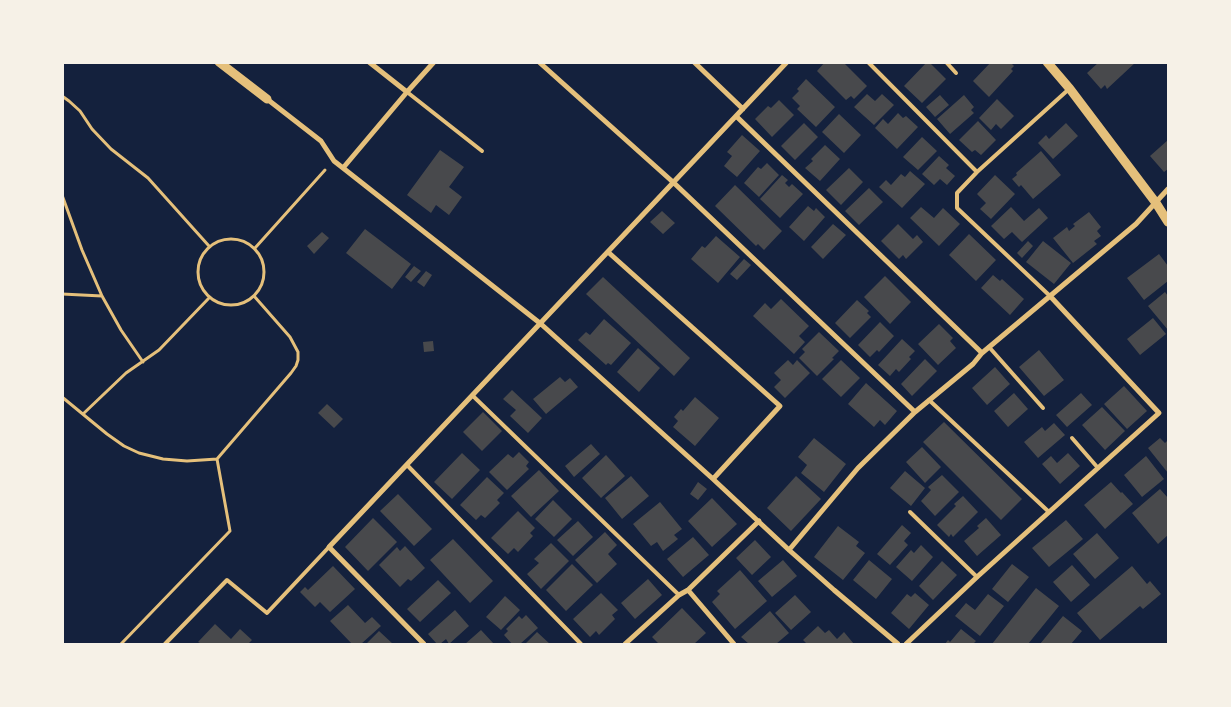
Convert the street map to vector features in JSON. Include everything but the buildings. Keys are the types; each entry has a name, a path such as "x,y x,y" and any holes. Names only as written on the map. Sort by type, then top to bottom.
{"street":[{"path":"220,62 321,141 334,161 541,324 789,550 898,644"},
{"path":"369,62 406,92"},
{"path":"343,168 406,92 434,62"},
{"path":"539,62 674,183 916,412"},
{"path":"694,62 743,109"},
{"path":"424,644 329,547 787,62"},
{"path":"1047,62 1070,89 1156,203 1168,222"},
{"path":"736,116 982,353"},
{"path":"789,550 858,468 916,412 989,347 1136,224 1168,189"},
{"path":"608,252 780,406 713,479"},
{"path":"906,644 1159,414 1050,296"},
{"path":"625,644 679,595 688,590 759,521"},
{"path":"688,590 734,644"}],"lane":[{"path":"868,62 977,172"},
{"path":"946,62 956,73"},
{"path":"1050,296 957,208 957,193 977,172 1070,89"},
{"path":"406,92 482,151"},
{"path":"989,347 1043,408"},
{"path":"473,396 679,595"},
{"path":"930,400 1049,512"},
{"path":"1072,438 1098,468"},
{"path":"407,465 582,644"},
{"path":"910,512 977,578"},
{"path":"165,644 227,580 267,614 329,547"}],"path":[{"path":"62,96 80,111 92,129 111,149 148,178 209,246"},
{"path":"255,248 334,161"},
{"path":"62,195 82,250 102,296 121,330 143,362"},
{"path":"227,238 238,238 255,248 261,256 264,277 261,287 254,296 246,302 237,305 227,305 209,298 199,283 197,276 200,259 203,252 209,246 227,238"},
{"path":"62,294 102,296"},
{"path":"62,396 107,434 124,446 139,453 163,459 187,461 217,459 291,373 298,360 298,352 290,337 254,296"},
{"path":"83,414 126,373 159,350 209,298"},
{"path":"120,644 230,531 217,459"}]}
